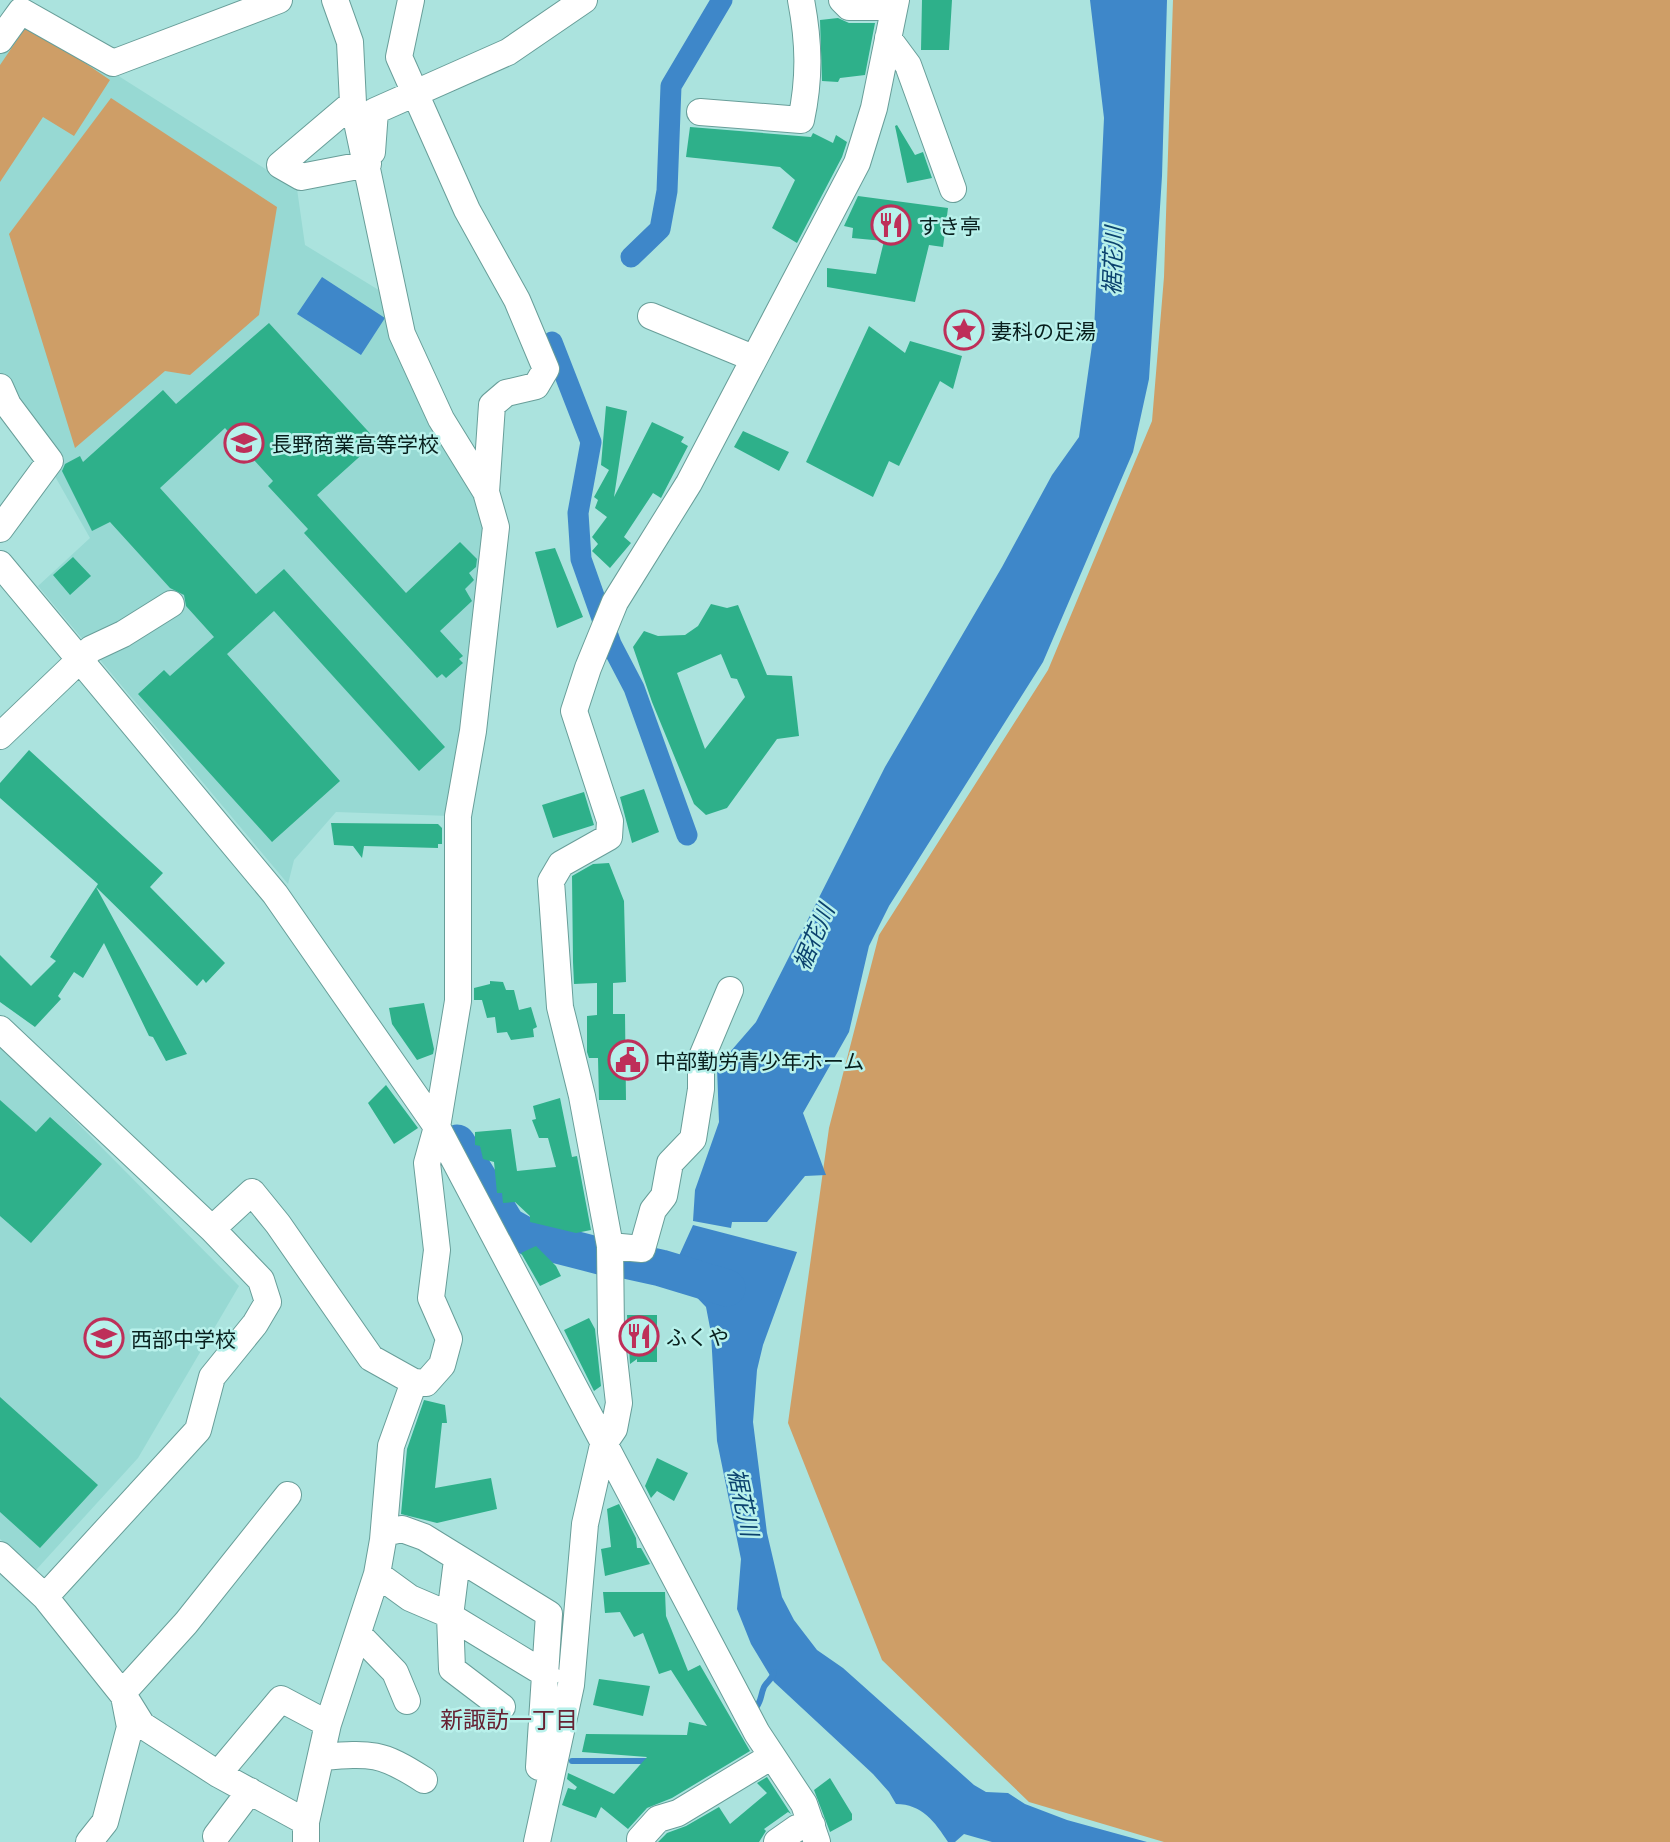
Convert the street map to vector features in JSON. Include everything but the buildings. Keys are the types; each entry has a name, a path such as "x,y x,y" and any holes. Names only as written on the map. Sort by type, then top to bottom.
{"street":[{"path":"0,40 21,11 113,63 279,0"},
{"path":"212,1229 252,1192 278,1224 371,1358 414,1382 426,1383 442,1365 449,1339 431,1298 437,1250 427,1163 437,1127 458,1002 458,816 473,731 496,527 486,492 441,419 402,334 353,103 350,42 335,0"},
{"path":"411,0 399,57 467,210 517,299 546,369 536,386 506,393 492,405 486,492"},
{"path":"701,112 802,120 807,91 809,43 801,0"},
{"path":"538,1842 571,1685 585,1524 603,1445 614,1430 619,1403 611,1332 610,1246 582,1096 559,1007 551,881 561,864 609,837 610,821 574,711 615,602 689,484 857,163 874,108 895,4 849,7 842,0"},
{"path":"368,175 375,111 508,52 573,7"},
{"path":"888,38 908,65 953,188"},
{"path":"353,103 280,165 301,177 368,175"},
{"path":"652,316 753,358"},
{"path":"0,529 50,461 3,400"},
{"path":"0,564 86,654 275,894 437,1127 757,1733 804,1804 814,1833"},
{"path":"0,736 86,654 171,604"},
{"path":"610,1246 642,1249 653,1210 664,1196 670,1163 693,1139 701,1089 701,1059 730,990"},
{"path":"0,1029 212,1229 261,1279 268,1302 255,1324 212,1377 198,1430 45,1597"},
{"path":"0,1555 45,1597 124,1696 142,1725 218,1774 250,1791 306,1832 328,1724 377,1574 384,1533 391,1446 414,1382"},
{"path":"89,1842 105,1822 130,1727 124,1696 127,1688 186,1623 288,1495"},
{"path":"384,1533 402,1529 424,1537 457,1560 549,1614 547,1675 538,1768 541,1787 548,1794"},
{"path":"457,1560 450,1616 452,1669 502,1707"},
{"path":"377,1574 410,1598 450,1616 547,1675"},
{"path":"359,1635 395,1672 407,1701"},
{"path":"218,1774 281,1699 328,1724"},
{"path":"321,1757 368,1754 391,1759 424,1780"},
{"path":"640,1839 658,1819 678,1813 772,1756"},
{"path":"216,1836 250,1791"},
{"path":"777,1842 797,1828 814,1833"}],"shaded area":[{"path":"1173,0 1670,0 1670,1842 1164,1842 1029,1802 882,1660 788,1423 829,1128 879,935 1048,670 1152,421 1164,277"},
{"name":"長野商業高等学校","path":"30,20 297,189 305,245 382,292 481,497 489,558 450,816 336,812 294,860 288,884 38,586 90,538 14,404 0,372 0,51"},
{"path":"28,24 110,80 74,136 43,117 0,182 0,65"},
{"path":"111,98 277,207 259,315 190,375 165,371 75,448 9,234"},
{"name":"西部中学校","path":"0,1045 239,1286 138,1458 35,1571 0,1539"}],"water":[{"name":"裾花川","path":"1090,0 1167,0 1162,176 1149,379 1133,452 1043,662 889,906 869,946 849,1032 803,1113 826,1175 805,1176 767,1222 732,1222 731,1228 693,1221 695,1190 719,1122 717,1067 756,1022 885,767 1002,567 1052,475 1079,437 1094,331 1104,118"},
{"path":"322,277 385,318 361,355 297,314"},
{"name":"裾花川","path":"693,1225 797,1252 763,1345 757,1370 753,1422 767,1533 782,1597 794,1620 817,1650 843,1668 974,1785 986,1792 1008,1793 1025,1804 1067,1820 1147,1842 992,1842 964,1834 955,1842 948,1842 927,1815 913,1807 896,1804 873,1774 774,1682 751,1644 737,1609 741,1559 717,1441 711,1333 706,1307 681,1281 678,1258"}],"waterway":[{"path":"631,257 660,229 667,191 671,86 722,0"},
{"path":"552,342 591,442 578,513 581,559 611,644 634,688 687,835"},
{"path":"457,1143 507,1225 530,1238 600,1256"},
{"path":"620,1259 727,1288"},
{"path":"754,1710 774,1672"},
{"path":"572,1761 651,1761"}],"place":[{"name":"すき亭","path":"891,225"},
{"name":"妻科の足湯","path":"964,330"},
{"name":"長野商業高等学校","path":"244,443"},
{"name":"中部勤労青少年ホーム","path":"628,1060"},
{"name":"ふくや","path":"639,1336"},
{"name":"西部中学校","path":"104,1338"}],"district":[{"name":"新諏訪一丁目","path":"509,1719"}]}
